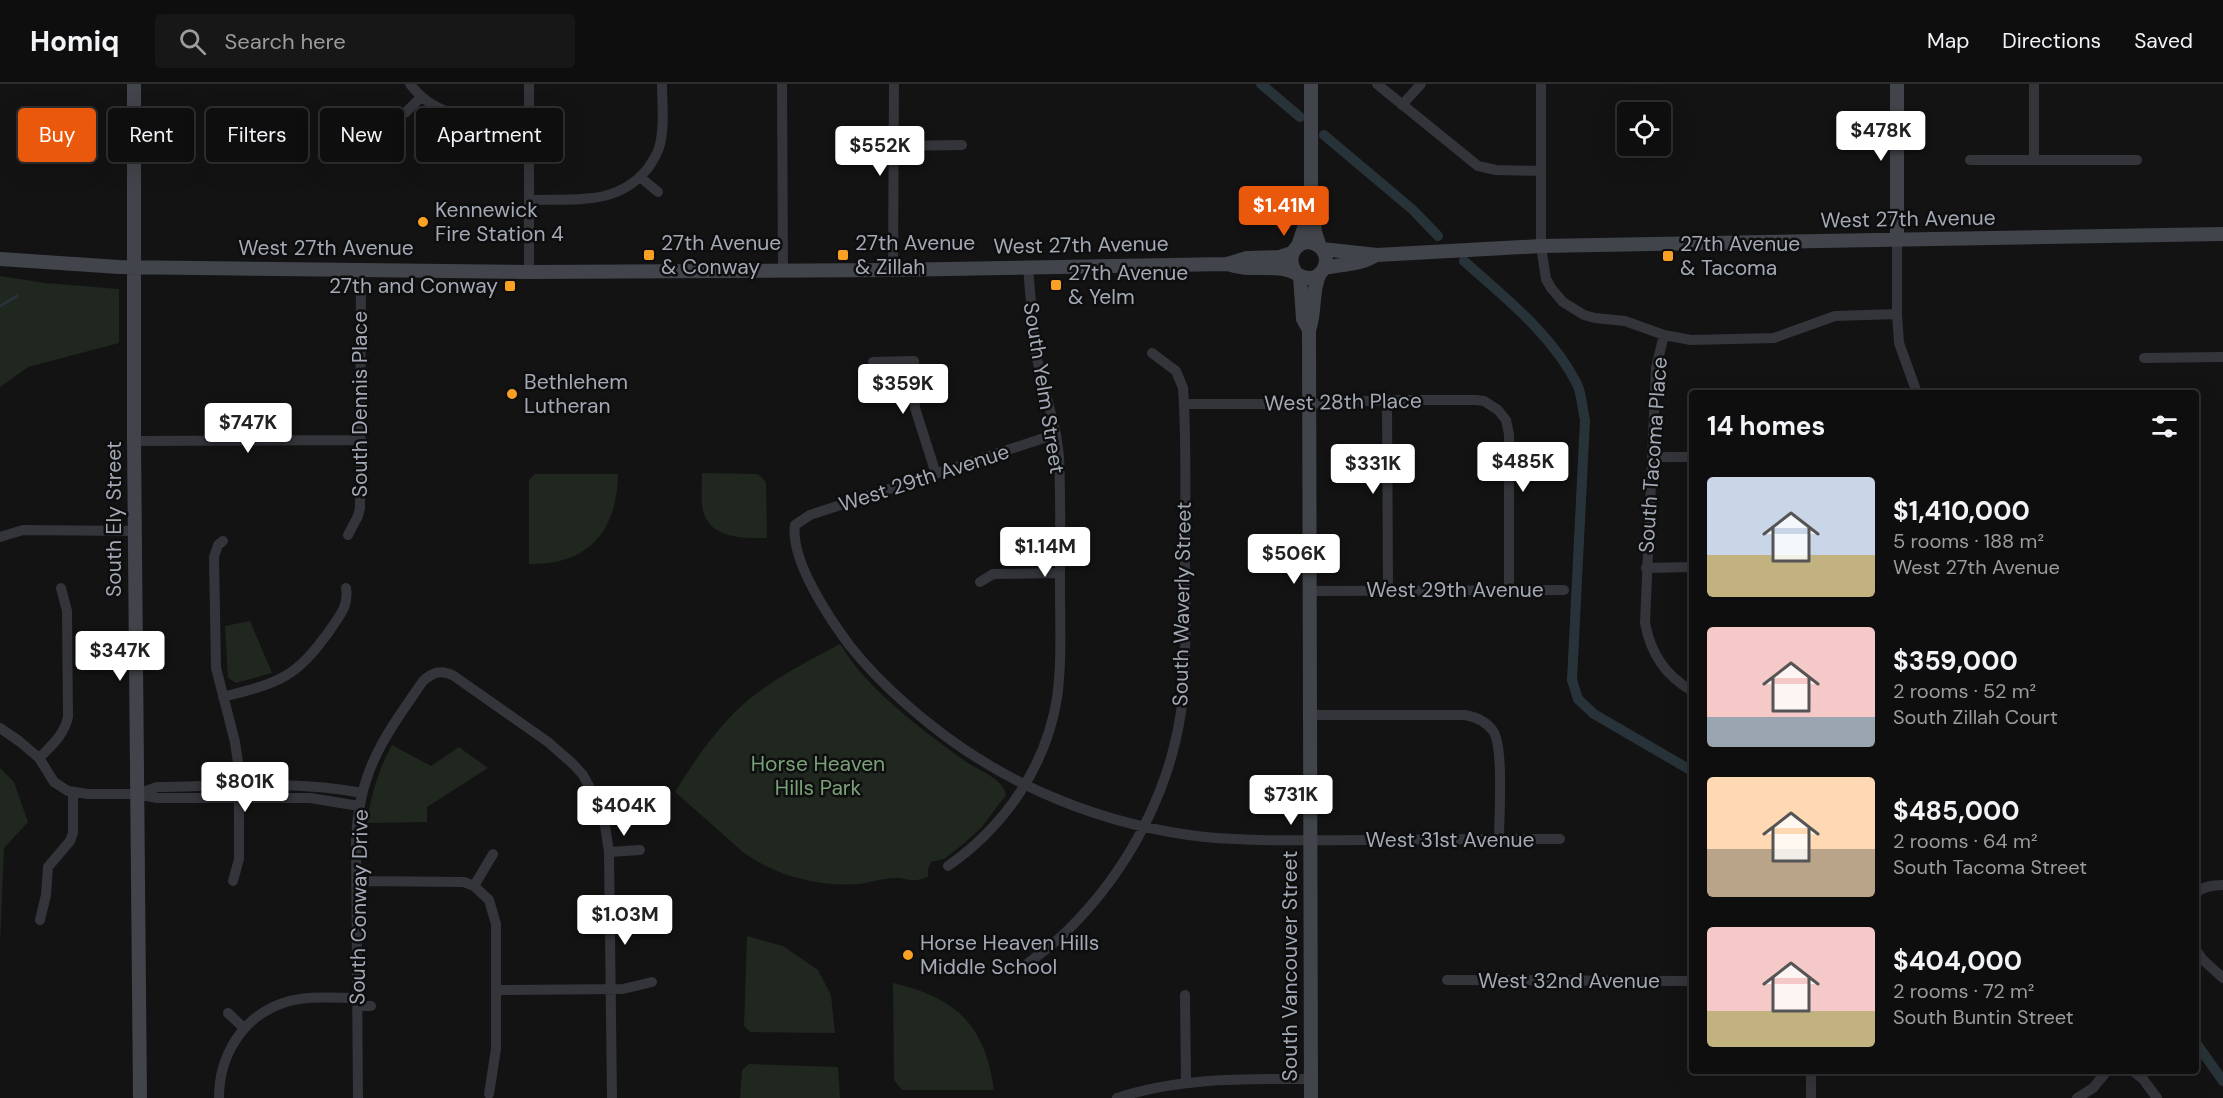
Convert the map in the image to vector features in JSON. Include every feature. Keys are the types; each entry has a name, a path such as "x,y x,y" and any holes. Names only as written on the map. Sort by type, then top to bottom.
{"main road":[{"name":"South Ely Street","path":"134,84 134,441 140,1098"},
{"path":"1311,84 1311,192 1315,232 1326,257 1322,271"},
{"path":"1897,84 1897,240"},
{"path":"1298,275 1290,263 1304,228 1304,218 1311,192"},
{"name":"West 27th Avenue","path":"0,259 134,267 361,270 529,272 893,270 1227,264 1247,258 1280,257 1310,243 1321,248 1377,255 1541,246 2223,234"},
{"name":"West 27th Avenue","path":"1227,264 1242,269 1285,269 1309,278 1340,264 1365,262 1377,255"},
{"name":"South Vancouver Street","path":"1311,1098 1309,330 1314,318 1314,286 1322,271"},
{"name":"South Vancouver Street","path":"1298,275 1303,319 1309,330"}],"street":[{"path":"410,84 421,97 439,108"},
{"path":"529,84 529,108"},
{"path":"529,200 599,197 615,194 640,177 659,151 662,136 662,84"},
{"path":"782,84 783,271"},
{"path":"893,270 894,84"},
{"path":"1377,84 1478,166 1496,170 1541,171"},
{"path":"1402,105 1420,84"},
{"name":"South Tacoma Place","path":"1542,84 1541,246 1546,279 1556,295 1572,309 1595,318 1625,321 1664,335 1657,361 1645,608 1648,637 1653,652 1668,674 1689,689"},
{"path":"2034,84 2034,160"},
{"path":"405,113 421,97"},
{"path":"894,146 962,145"},
{"path":"1970,160 2137,160"},
{"path":"529,162 529,272"},
{"path":"640,177 658,192"},
{"path":"1897,240 1899,343 1916,390"},
{"name":"South Yelm Street","path":"948,866 987,835 1024,785 1045,741 1057,698 1060,573 1059,464 1056,434 1035,351 1028,267"},
{"name":"South Dennis Place","path":"348,535 360,508 361,270"},
{"path":"1664,335 1691,340 1774,338 1835,315 1897,314"},
{"name":"South Waverly Street","path":"1028,963 1066,932 1103,891 1144,827 1168,768 1179,724 1185,655 1184,388 1176,371 1152,353"},
{"path":"2144,358 2223,357"},
{"path":"873,362 914,362 915,408 936,474"},
{"path":"1387,400 1388,590"},
{"name":"West 28th Place","path":"1184,404 1310,404 1387,400 1484,401 1498,410 1506,420 1509,434 1509,590"},
{"name":"West 29th Avenue","path":"795,525 810,515 1056,434"},
{"path":"134,441 361,440"},
{"path":"1652,457 1689,457"},
{"name":"West 31st Avenue","path":"795,525 793,534 796,546 811,584 842,635 879,679 947,738 992,768 1024,785 1081,808 1144,827 1205,837 1311,840 1560,839"},
{"path":"0,537 23,530 135,531"},
{"path":"223,541 218,545 214,557 215,653 216,668 238,756 239,859 233,881"},
{"path":"1646,568 1689,567"},
{"path":"980,582 993,573 1060,573"},
{"path":"39,758 60,738 68,717 67,611 61,588"},
{"path":"223,697 274,683 299,668 320,645 346,607 346,588"},
{"name":"West 29th Avenue","path":"1310,591 1564,590"},
{"name":"South Conway Drive","path":"358,1098 357,825 359,806 372,761 389,729 423,681 441,671 454,676 562,753 583,775 597,801 604,819 609,852"},
{"path":"1311,715 1465,715 1482,721 1494,732 1498,748 1499,839"},
{"path":"0,728 39,758 54,782 73,793 137,794 157,798 310,798 359,806"},
{"path":"137,794 157,787 313,785 362,794"},
{"path":"40,920 46,895 48,867 73,833 73,793"},
{"path":"612,1098 609,852 640,850"},
{"path":"474,886 493,855"},
{"path":"357,882 451,880 474,886 489,900 494,913 496,990 496,1049 489,1094"},
{"path":"2199,891 2210,886 2223,885"},
{"path":"2199,954 2223,978"},
{"name":"West 32nd Avenue","path":"1447,980 1689,981"},
{"path":"496,990 611,990 652,982"},
{"path":"1185,995 1186,1083"},
{"path":"219,1098 221,1074 227,1055 244,1028 264,1012 283,1003 312,999 357,1002 371,1006"},
{"path":"228,1013 244,1028"},
{"path":"1811,1074 1811,1098"},
{"path":"2077,1098 2092,1088 2104,1074"},
{"path":"2137,1074 2157,1098"},
{"path":"1117,1098 1186,1083 1241,1079 1311,1079"}],"green space":[{"path":"0,276 45,283 119,289 119,343 28,367 0,387"},
{"path":"702,473 758,474 766,482 767,538 736,537 718,531 711,525 705,517 702,506"},
{"path":"535,474 618,474 612,512 605,528 596,541 583,551 550,563 529,564 529,480"},
{"path":"250,621 272,673 236,683 228,678 225,626"},
{"name":"Horse Heaven Hills Park","path":"840,644 862,674 898,710 965,761 990,775 1004,789 1006,795 981,828 944,859 931,862 928,877 914,880 891,878 859,884 829,884 784,874 744,853 675,792 725,722 750,698 801,665"},
{"path":"392,745 431,766 459,747 488,768 427,807 427,822 367,823 376,783"},
{"path":"0,768 14,782 28,822 4,848 0,943"},
{"path":"747,936 783,946 818,970 831,995 835,1033 750,1032 744,1026"},
{"path":"893,983 935,997 951,1006 964,1018 975,1032 983,1048 990,1067 994,1090 902,1090 894,1080"},
{"path":"749,1064 838,1067 840,1098 740,1098 742,1070"}],"waterway":[{"path":"1261,84 1300,117"},
{"path":"1324,135 1413,210 1438,236"},
{"path":"1464,261 1541,333 1567,366 1580,392 1585,420 1572,680 1578,699 1594,714 1689,769"},
{"path":"0,306 17,296"},
{"path":"2199,1047 2223,1081"}],"place":[{"name":"Kennewick Fire Station 4","path":"423,222"},
{"name":"27th Avenue & Conway","path":"649,255"},
{"name":"27th Avenue & Zillah","path":"843,255"},
{"name":"27th Avenue & Tacoma","path":"1668,256"},
{"name":"27th Avenue & Yelm","path":"1056,285"},
{"name":"27th and Conway","path":"510,286"},
{"name":"Bethlehem Lutheran","path":"512,394"},
{"name":"Horse Heaven Hills Middle School","path":"908,955"}]}
